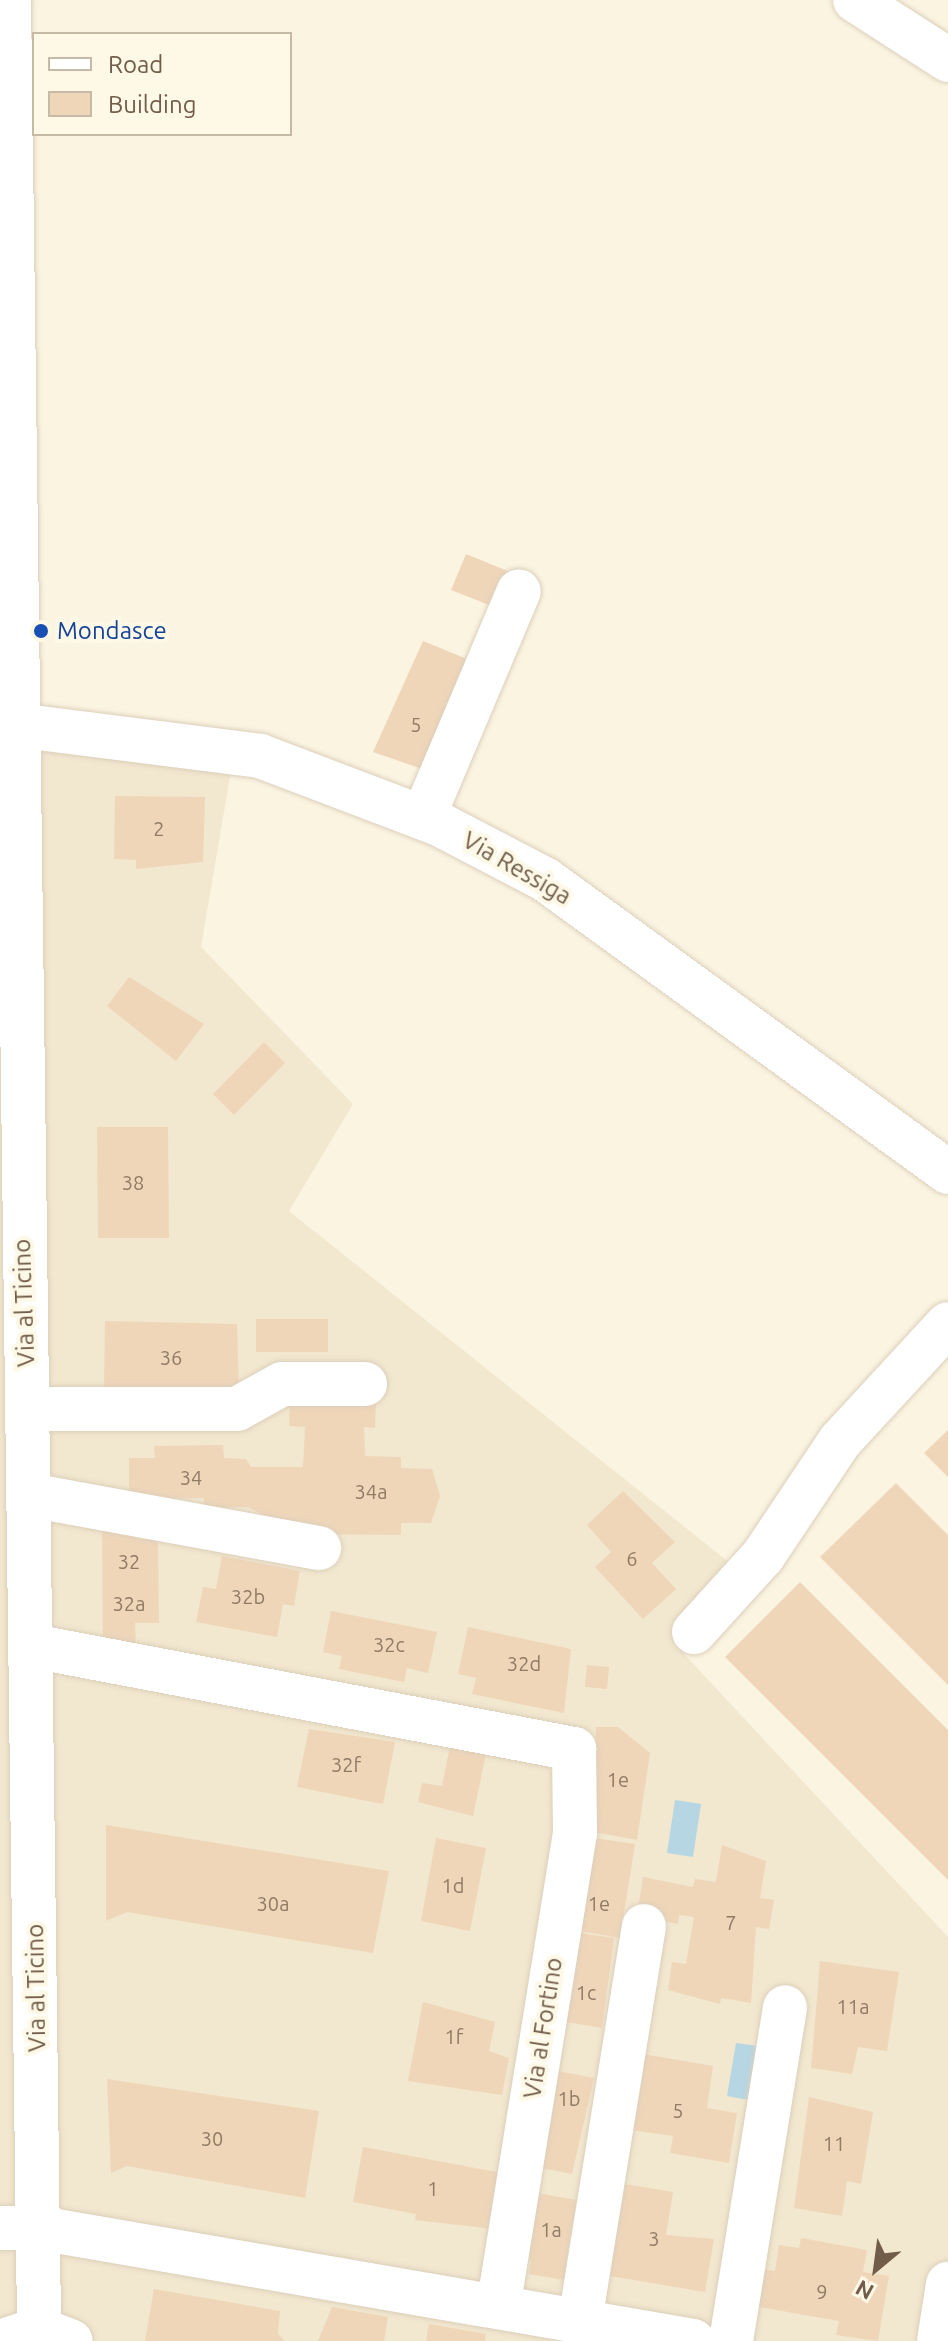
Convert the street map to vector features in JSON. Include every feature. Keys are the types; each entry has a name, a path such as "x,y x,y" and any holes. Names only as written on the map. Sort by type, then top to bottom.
{"street":[{"name":"Via al Ticino","path":"9,0 10,1189 28,1409 30,1495 15,1555 32,1646 20,2228 38,2337"},
{"path":"855,0 948,60"},
{"path":"423,818 519,591"},
{"name":"Via Ressiga","path":"8,724 260,756 423,818 546,880 948,1172"},
{"path":"694,1632 758,1563 840,1441 948,1324"},
{"path":"28,1409 237,1409 282,1384 365,1384"},
{"path":"30,1495 319,1548"},
{"name":"Via al Fortino","path":"32,1646 574,1749 575,1833 498,2307"},
{"path":"580,2321 644,1926"},
{"path":"731,2341 785,2007"},
{"path":"20,2228 693,2341"},
{"path":"939,2341 948,2284"}],"shaded area":[{"path":"0,0 12,727 235,747 201,947 353,1104 289,1211 741,1572 683,1653 948,1937 948,2341 0,2341"}],"water":[{"path":"675,1800 701,1804 693,1857 667,1853"},
{"path":"736,2043 758,2046 749,2100 727,2096"}],"building":[{"path":"466,554 517,575 502,610 451,590"},
{"path":"423,641 467,659 428,771 373,752"},
{"path":"115,796 205,797 203,862 136,869 136,860 114,859"},
{"path":"129,977 204,1024 176,1061 107,1006"},
{"path":"264,1042 285,1063 234,1115 213,1094"},
{"path":"97,1127 168,1127 169,1238 98,1238"},
{"path":"256,1319 328,1319 328,1352 256,1352"},
{"path":"105,1321 237,1324 239,1390 104,1392"},
{"path":"290,1393 376,1395 375,1428 364,1427 365,1456 401,1457 401,1468 432,1469 440,1496 431,1523 401,1523 401,1535 302,1534 248,1507 204,1508 204,1498 129,1499 129,1458 155,1458 154,1446 223,1445 224,1458 246,1459 251,1467 303,1467 305,1427 289,1426"},
{"path":"948,1430 948,1477 924,1453"},
{"path":"896,1483 948,1535 948,1685 820,1557"},
{"path":"623,1491 675,1542 652,1563 676,1589 643,1619 595,1567 611,1552 587,1525"},
{"path":"102,1518 135,1524 136,1539 158,1539 159,1623 135,1623 136,1650 103,1644"},
{"path":"222,1556 300,1571 294,1606 283,1604 277,1637 196,1622 203,1587 216,1589"},
{"path":"800,1582 948,1730 948,1880 725,1657"},
{"path":"331,1611 437,1632 428,1673 407,1668 404,1682 339,1669 342,1656 323,1652"},
{"path":"468,1627 571,1649 564,1713 472,1694 476,1678 458,1674"},
{"path":"587,1665 609,1667 607,1689 585,1687"},
{"path":"596,1727 618,1727 650,1753 637,1840 594,1832"},
{"path":"309,1729 395,1742 383,1804 297,1787"},
{"path":"451,1741 487,1749 473,1816 418,1802 422,1783 442,1786"},
{"path":"106,1825 389,1871 373,1953 127,1912 106,1921"},
{"path":"436,1838 486,1848 470,1931 421,1921"},
{"path":"594,1838 635,1844 620,1938 568,1929"},
{"path":"722,1845 766,1861 760,1898 774,1900 769,1929 756,1927 751,2003 721,1998 720,2004 668,1990 672,1962 686,1964 694,1917 679,1915 678,1924 637,1916 643,1877 693,1887 695,1879 716,1882"},
{"path":"574,1932 614,1938 602,2028 560,2021"},
{"path":"820,1961 899,1972 887,2051 858,2047 852,2074 811,2068"},
{"path":"423,2002 495,2022 489,2051 509,2058 502,2095 408,2081"},
{"path":"643,2054 713,2066 707,2108 737,2113 729,2163 670,2153 673,2136 631,2130"},
{"path":"553,2070 594,2078 572,2174 532,2166"},
{"path":"107,2079 319,2111 305,2198 127,2166 111,2173"},
{"path":"809,2097 873,2112 861,2184 847,2181 842,2216 794,2208"},
{"path":"363,2147 513,2175 502,2230 415,2220 416,2214 353,2202"},
{"path":"625,2184 673,2192 666,2235 714,2239 705,2292 598,2274 605,2230 617,2232"},
{"path":"536,2193 577,2200 566,2262 579,2264 576,2282 529,2274 531,2260 524,2258"},
{"path":"801,2238 867,2250 863,2272 889,2276 878,2341 836,2335 839,2321 754,2306 760,2269 775,2271 779,2245 799,2248"},
{"path":"154,2289 280,2311 278,2334 285,2341 145,2341"},
{"path":"332,2307 388,2317 384,2341 318,2341"},
{"path":"429,2324 486,2334 485,2341 426,2341"}],"place":[{"name":"Mondasce","path":"41,631"}]}
